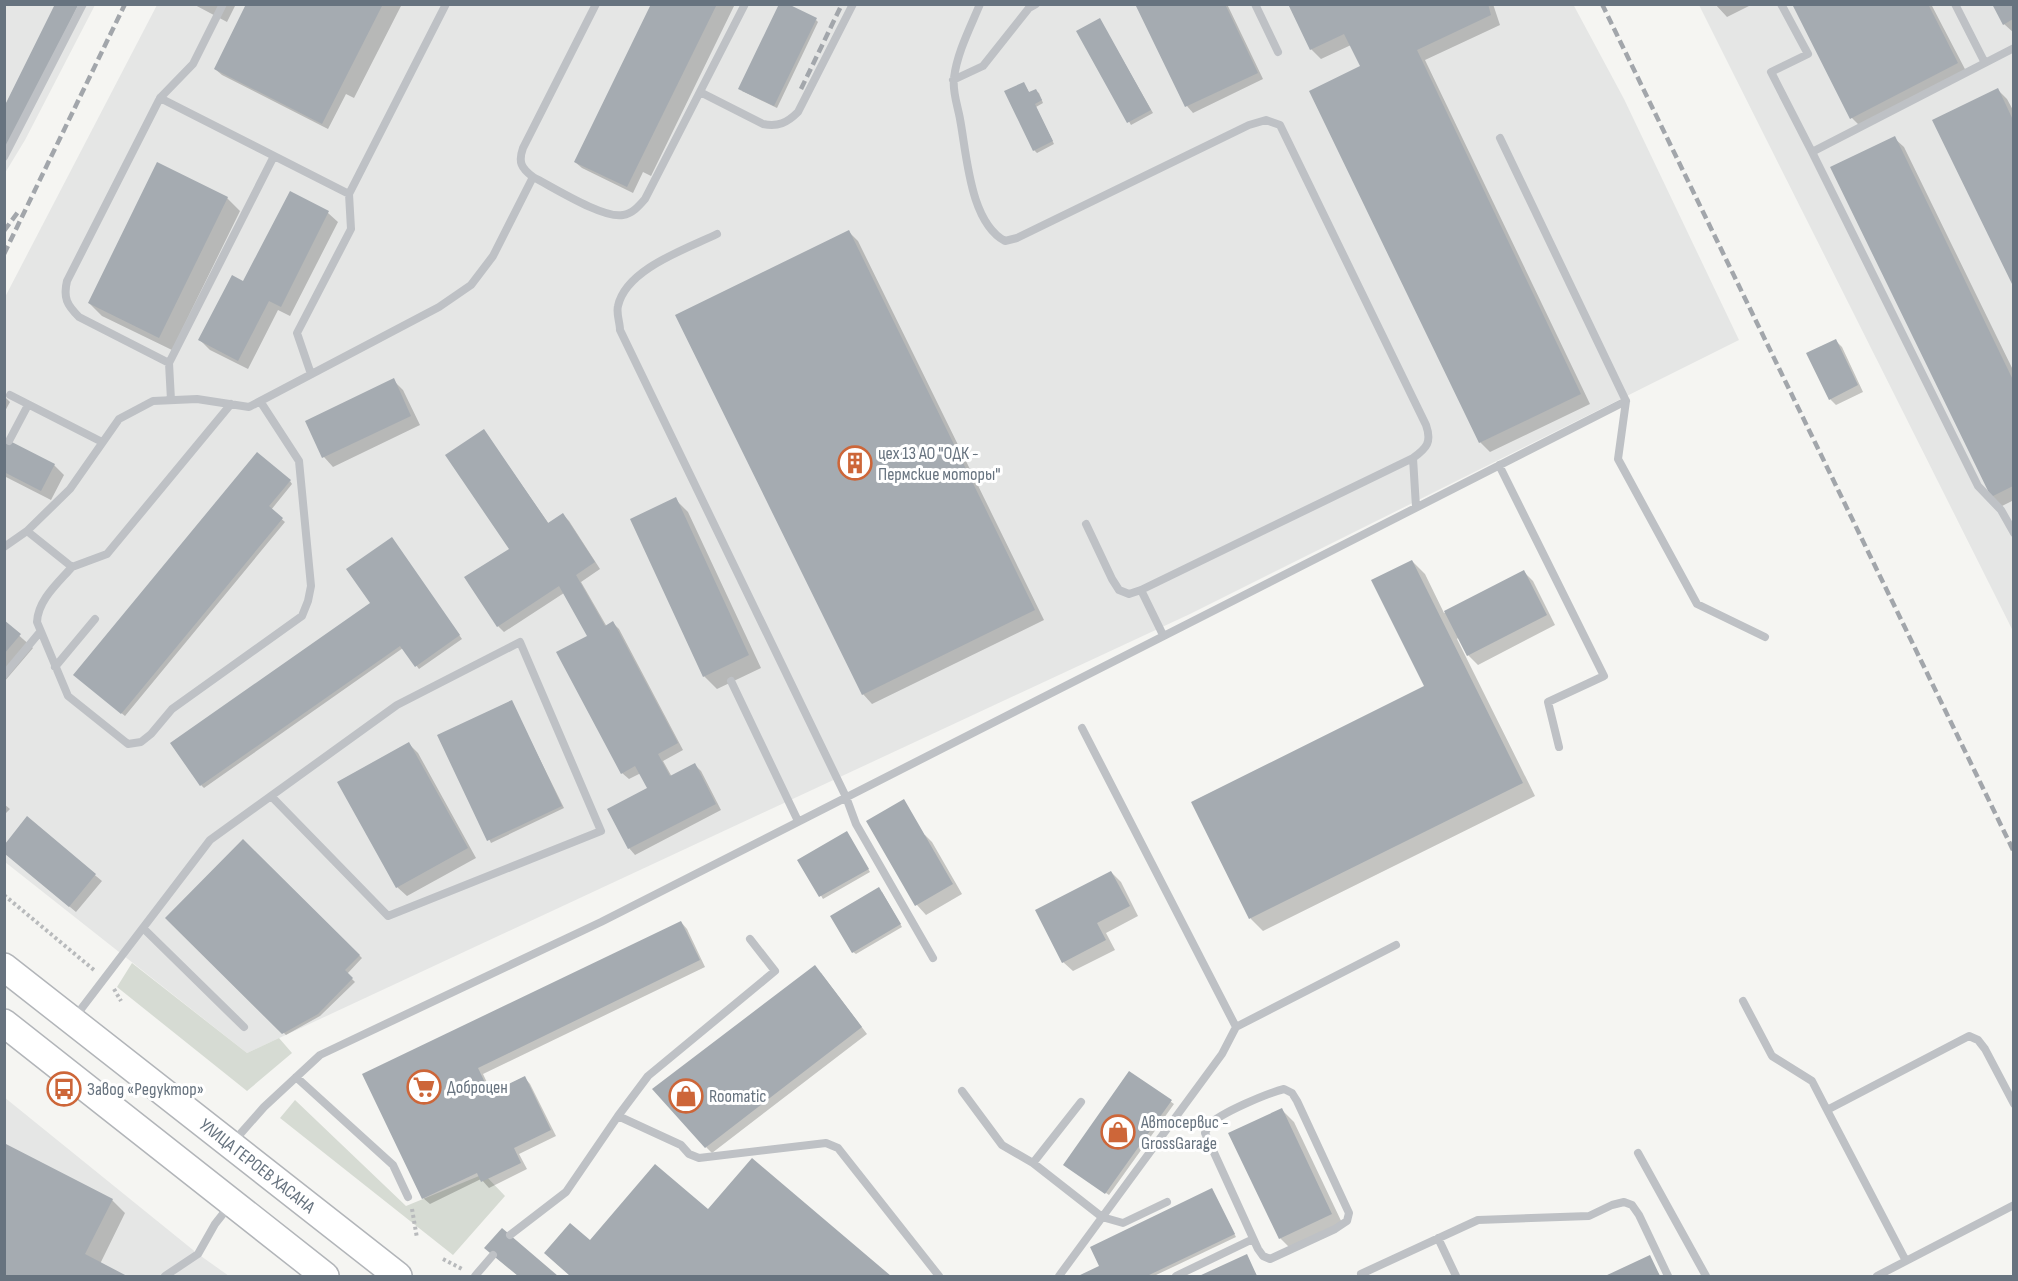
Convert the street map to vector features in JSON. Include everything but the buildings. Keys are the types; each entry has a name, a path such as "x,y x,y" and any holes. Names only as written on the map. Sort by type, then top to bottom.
{"main road":[{"name":"УЛИЦА ГЕРОЕВ ХАСАНА","path":"4,967 398,1276"},
{"path":"4,1023 325,1276"}],"lane":[{"path":"4,157 83,4"},
{"path":"169,363 79,317 69,306 64,295 67,281 160,98 193,64 223,4"},
{"path":"311,374 297,333 351,229 349,194 446,4"},
{"path":"596,4 519,159 523,170 533,177 608,215 624,215 635,209 645,199 745,4"},
{"path":"700,92 763,124 773,126 788,122 798,112 853,4"},
{"path":"980,4 965,38 953,80 974,195 988,226 996,236 1005,241 1017,238 1249,125 1266,120 1280,125 1430,437 1427,448 1413,458 1129,594 1119,590 1086,524"},
{"path":"953,80 983,66 1029,8 1036,4"},
{"path":"1255,4 1278,52"},
{"path":"1781,4 1808,54 1771,72 1978,486 2001,510 2013,533"},
{"path":"1955,4 1985,63"},
{"path":"1812,152 2013,48"},
{"path":"160,98 349,194"},
{"path":"1500,138 1626,401 1618,459 1697,603 1765,637"},
{"path":"171,400 169,363 274,156"},
{"path":"4,547 27,531 70,489 119,419 153,401 197,399 249,407 439,307 471,285 493,256 533,177"},
{"path":"717,234 648,268 627,287 617,308 620,330 846,797 856,824 933,958"},
{"path":"10,395 102,442"},
{"path":"231,404 107,554 72,567 44,601 38,612 40,632 68,696 128,744 141,742 151,734 172,709 302,616 309,601 310,586 299,461 260,401"},
{"path":"231,1144 264,1107 320,1055 601,922 1626,401"},
{"path":"9,441 28,405"},
{"path":"1413,458 1416,507"},
{"path":"1499,465 1604,676 1548,702 1559,747"},
{"path":"27,531 72,567"},
{"path":"1141,590 1163,635"},
{"path":"55,667 95,619"},
{"path":"4,675 40,632"},
{"path":"73,1020 210,840 397,705 520,642 601,831 388,916 271,796"},
{"path":"731,681 798,821"},
{"path":"1082,728 1236,1028"},
{"path":"143,928 244,1027"},
{"path":"510,1235 566,1192 648,1076 775,971 750,939"},
{"path":"1059,1276 1222,1054 1236,1028 1396,945"},
{"path":"1743,1001 1772,1056 1812,1081 1906,1261"},
{"path":"1827,1110 1969,1036 1978,1040 1985,1049 2013,1104"},
{"path":"297,1077 393,1165 408,1197"},
{"path":"1284,1089 1292,1093 1297,1101 1349,1213 1347,1221 1335,1229 1270,1259 1263,1256 1253,1239 1205,1133 1208,1125 1219,1118 1284,1089"},
{"path":"962,1091 1002,1145 1033,1163 1102,1217 1123,1222 1167,1202"},
{"path":"1033,1163 1081,1102"},
{"path":"618,1116 681,1145 689,1154 699,1158 826,1143 838,1148 939,1276"},
{"path":"1638,1153 1706,1276"},
{"path":"165,1276 198,1254 215,1224 232,1202"},
{"path":"1359,1276 1478,1220 1589,1216 1624,1202 1632,1205 1639,1215 1668,1276"},
{"path":"1877,1276 2013,1205"},
{"path":"1438,1238 1455,1276"},
{"path":"1176,1276 1253,1239"},
{"path":"475,1276 493,1255"}],"path":[{"path":"4,895 98,973"},
{"path":"408,1197 415,1220 417,1239"},
{"path":"442,1259 475,1276"}],"shaded area":[{"path":"1573,4 1624,99 1739,340 1190,614 247,1053 5,862 4,299 157,5"},
{"path":"4,5 95,5 25,140 5,173"},
{"path":"1699,5 2013,5 2013,631 1736,79"},
{"path":"132,963 247,1053 279,1038 292,1053 247,1091 117,987"},
{"path":"4,1097 198,1254 229,1276 5,1276"},
{"path":"295,1100 406,1206 484,1174 505,1196 453,1255 280,1118"}],"railway":[{"path":"4,254 125,4"},
{"path":"801,89 842,4"},
{"path":"1602,4 2014,852"},
{"path":"4,231 18,212"}],"place":[{"name":"цех 13 АО \"ОДК - Пермские моторы\"","path":"855,463"},
{"name":"Доброцен","path":"424,1087"},
{"name":"Завод «Редуктор»","path":"64,1089"},
{"name":"Roomatic","path":"686,1096"},
{"name":"Автосервис - GrossGarage","path":"1118,1132"}]}
